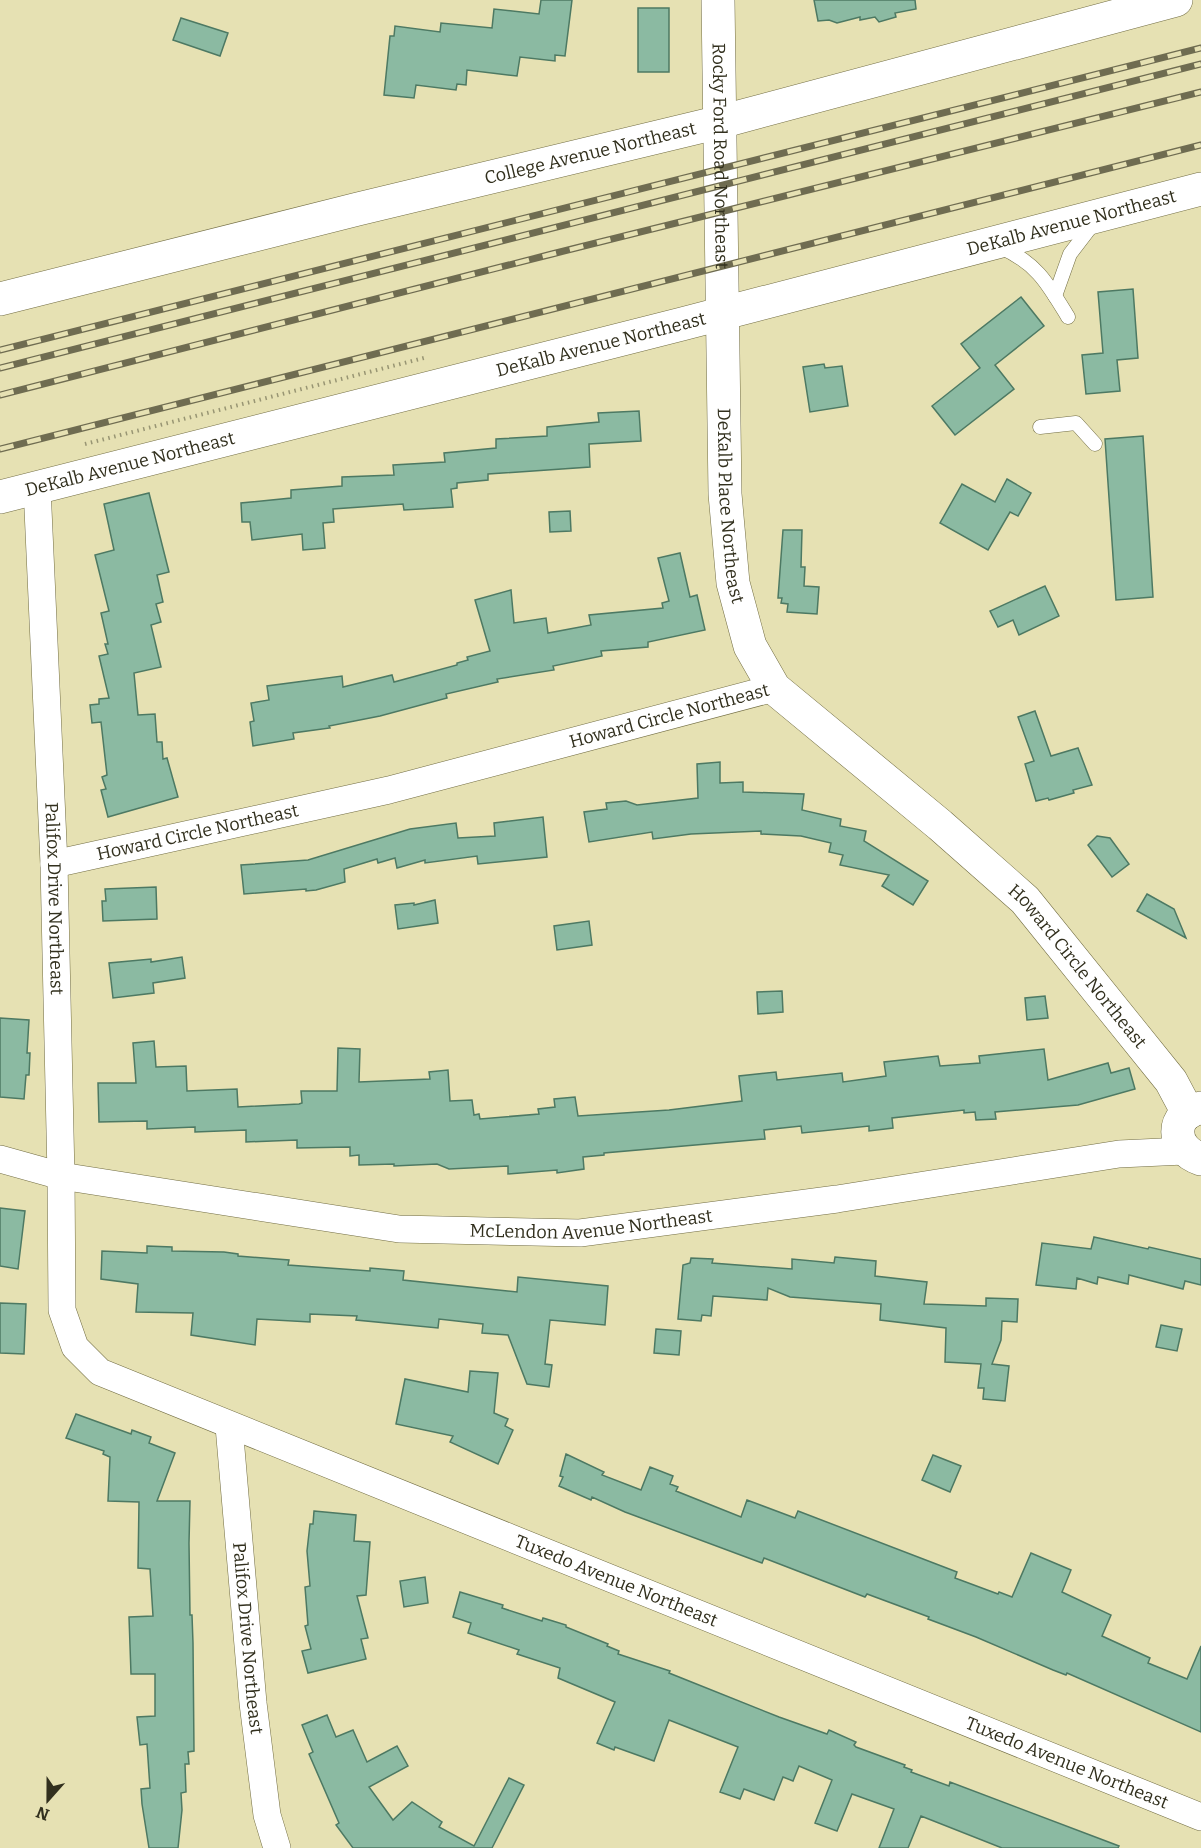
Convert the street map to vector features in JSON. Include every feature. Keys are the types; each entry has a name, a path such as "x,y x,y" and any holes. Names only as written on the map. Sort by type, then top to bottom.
{"street":[{"name":"Rocky Ford Road Northeast","path":"718,0 722,314"},
{"name":"College Avenue Northeast","path":"0,299 358,208 720,122 1174,0"},
{"name":"DeKalb Avenue Northeast","path":"0,497 722,314 1201,189"},
{"name":"DeKalb Place Northeast","path":"722,314 725,494 733,583 750,646 774,688"},
{"name":"Palifox Drive Northeast","path":"37,488 54,864 62,1176 62,1310"},
{"name":"Howard Circle Northeast","path":"54,864 389,790 774,688 940,825 1025,900 1171,1081 1197,1108"},
{"name":"McLendon Avenue Northeast","path":"1193,1155 1179,1143 1178,1134 1179,1123 1197,1108"},
{"name":"McLendon Avenue Northeast","path":"0,1159 62,1176 399,1229 580,1233 837,1199 1119,1154 1193,1155"},
{"name":"Tuxedo Avenue Northeast","path":"62,1310 75,1347 100,1372 1201,1817"},
{"name":"Palifox Drive Northeast","path":"229,1426 253,1703 267,1815 277,1848"}],"lane":[{"path":"1055,296 1070,255 1099,215"},
{"path":"993,243 1018,254 1039,273 1068,317"},
{"path":"1040,427 1076,423 1095,444"}],"building":[{"path":"541,0 572,0 565,56 555,55 555,61 520,57 517,76 467,70 466,85 457,84 456,90 416,85 414,98 384,95 390,36 394,36 395,26 440,32 441,23 492,28 494,9 539,14"},
{"path":"814,0 915,0 916,9 895,13 896,17 879,22 875,17 860,20 860,17 837,23 829,20 818,21"},
{"path":"638,8 669,8 669,72 638,72"},
{"path":"181,18 228,33 220,56 173,40"},
{"path":"1133,289 1138,358 1117,360 1120,391 1086,394 1082,355 1103,353 1098,292"},
{"path":"1021,297 1044,326 995,365 1014,389 955,435 932,406 980,368 961,344"},
{"path":"824,364 825,368 842,366 848,406 810,412 803,367"},
{"path":"639,411 641,441 589,444 590,467 488,474 488,480 457,483 457,488 451,489 453,507 404,510 403,504 333,509 334,522 323,523 325,548 303,550 302,534 252,540 250,522 242,522 241,503 291,498 291,490 342,486 342,477 394,475 393,465 445,462 444,453 496,448 496,439 547,436 547,427 599,422 598,413"},
{"path":"1143,436 1153,597 1116,600 1105,439"},
{"path":"1007,479 1031,493 1018,516 1010,512 988,550 940,523 962,484 995,502"},
{"path":"149,493 169,572 157,575 163,602 156,604 161,622 151,625 161,667 134,673 138,715 155,714 157,742 162,742 163,759 167,758 178,797 108,817 101,790 106,789 102,777 107,775 101,722 92,723 90,705 99,704 99,699 109,698 99,656 108,654 101,613 109,611 95,555 114,550 104,504"},
{"path":"570,511 571,531 550,532 549,512"},
{"path":"783,530 802,530 801,567 805,567 804,586 819,587 817,614 787,612 788,604 781,603 782,598 778,598"},
{"path":"680,553 690,597 697,595 705,630 648,642 648,647 601,651 602,656 553,666 554,670 497,679 498,682 446,694 447,698 380,716 329,726 330,728 293,733 294,739 253,746 250,722 254,721 251,703 269,700 267,686 342,676 343,687 392,675 394,682 457,665 457,663 468,660 467,657 490,651 475,600 511,590 514,623 546,618 548,633 591,625 589,615 663,608 662,603 669,601 658,558"},
{"path":"1045,586 1059,616 1019,635 1013,620 998,627 990,611"},
{"path":"1035,711 1051,756 1078,748 1092,785 1073,790 1074,793 1036,801 1025,764 1034,761 1018,717"},
{"path":"720,762 720,783 743,782 743,792 804,794 802,810 841,819 840,826 866,831 864,841 928,881 913,905 882,886 889,875 840,865 843,855 829,852 831,843 801,836 761,834 761,831 691,834 653,839 652,832 589,842 584,812 607,809 606,803 626,801 637,805 698,798 697,764"},
{"path":"543,817 547,857 478,864 477,856 425,863 425,860 397,868 395,858 378,863 377,859 344,869 345,882 316,890 244,894 241,865 308,860 410,829 456,823 458,838 495,836 494,823"},
{"path":"1097,836 1110,838 1129,864 1112,877 1088,845"},
{"path":"156,887 157,919 103,921 102,901 106,901 105,889"},
{"path":"1147,894 1174,909 1186,938 1137,911"},
{"path":"435,900 438,923 398,929 395,905 414,903 414,905"},
{"path":"589,921 592,945 557,950 554,926"},
{"path":"182,957 185,978 153,983 154,993 113,998 109,963 151,959 151,962"},
{"path":"782,991 783,1012 758,1014 757,992"},
{"path":"1045,996 1048,1018 1027,1020 1025,998"},
{"path":"0,1018 29,1020 27,1053 30,1053 29,1075 26,1075 24,1099 0,1097"},
{"path":"154,1041 156,1067 186,1066 187,1091 237,1089 238,1107 299,1104 302,1103 301,1091 337,1091 338,1048 360,1049 359,1082 430,1079 429,1072 448,1070 450,1101 472,1100 474,1115 479,1114 480,1119 539,1114 538,1109 555,1107 554,1099 575,1097 578,1116 669,1110 742,1101 739,1076 776,1072 777,1080 842,1073 843,1082 886,1076 884,1062 938,1056 940,1066 980,1063 979,1056 1044,1049 1048,1080 1108,1063 1111,1073 1129,1068 1135,1089 1078,1105 995,1112 996,1119 976,1120 975,1112 964,1113 964,1110 892,1118 893,1128 869,1131 869,1126 802,1133 801,1126 764,1130 765,1139 604,1153 604,1155 583,1157 584,1169 557,1173 557,1170 508,1174 508,1166 449,1169 437,1164 359,1165 359,1155 350,1156 350,1147 297,1148 297,1140 246,1142 246,1130 195,1132 195,1127 147,1129 147,1121 99,1122 98,1083 136,1083 133,1043"},
{"path":"0,1208 25,1211 18,1269 0,1266"},
{"path":"1094,1237 1201,1259 1201,1285 1185,1281 1183,1289 1129,1275 1128,1284 1098,1277 1097,1284 1077,1278 1076,1289 1036,1285 1042,1243 1091,1249"},
{"path":"147,1246 172,1247 172,1251 224,1252 238,1254 238,1256 289,1260 288,1265 404,1271 403,1280 517,1292 518,1277 608,1286 605,1325 550,1320 545,1364 552,1365 549,1387 527,1384 508,1335 482,1333 483,1324 439,1319 438,1328 356,1320 357,1316 310,1314 310,1322 257,1319 255,1345 191,1335 193,1313 136,1312 138,1284 101,1279 102,1251 147,1253"},
{"path":"835,1257 876,1261 875,1276 927,1282 924,1304 986,1306 986,1298 1018,1299 1017,1322 1002,1321 1001,1340 992,1364 1009,1366 1005,1401 983,1399 984,1388 978,1388 981,1364 945,1362 946,1328 880,1320 881,1304 790,1297 768,1288 767,1300 713,1296 711,1316 702,1315 701,1321 678,1319 683,1265 690,1263 691,1258 713,1259 712,1263 792,1269 792,1259 834,1263"},
{"path":"0,1303 26,1304 24,1354 0,1353"},
{"path":"1161,1325 1182,1329 1177,1351 1156,1347"},
{"path":"656,1329 681,1331 679,1355 654,1353"},
{"path":"470,1371 498,1373 494,1413 508,1419 505,1426 513,1430 498,1464 450,1442 453,1436 396,1424 405,1379 468,1392"},
{"path":"76,1414 131,1434 132,1430 151,1437 149,1443 175,1453 157,1501 190,1501 190,1615 192,1615 193,1643 194,1751 188,1752 189,1764 185,1764 186,1792 181,1793 182,1810 178,1848 149,1848 142,1804 141,1789 150,1788 147,1744 140,1745 137,1717 155,1716 155,1674 131,1674 129,1617 153,1616 150,1569 138,1568 139,1502 108,1501 110,1457 103,1454 104,1451 66,1438"},
{"path":"566,1454 604,1472 602,1475 641,1490 650,1467 673,1476 670,1484 678,1487 676,1491 741,1517 747,1500 795,1518 798,1511 957,1572 955,1578 998,1594 999,1592 1012,1597 1031,1553 1071,1570 1062,1592 1111,1615 1102,1636 1150,1658 1148,1663 1187,1679 1201,1646 1201,1732 1067,1673 1066,1675 1053,1670 928,1619 929,1617 867,1594 865,1597 764,1558 762,1563 559,1486 563,1477 560,1476"},
{"path":"933,1455 961,1466 950,1492 922,1480"},
{"path":"314,1511 356,1515 354,1541 370,1542 366,1595 357,1596 368,1638 361,1639 366,1659 308,1673 302,1651 311,1649 305,1626 308,1625 305,1587 310,1586 307,1551"},
{"path":"425,1577 428,1603 404,1607 400,1581"},
{"path":"460,1592 503,1605 502,1608 542,1621 543,1618 566,1625 566,1627 608,1644 607,1646 619,1651 618,1654 670,1671 669,1673 779,1717 827,1734 829,1730 856,1742 854,1745 856,1747 905,1765 904,1767 912,1770 911,1772 949,1786 950,1782 1119,1846 1118,1848 1002,1848 921,1816 908,1848 879,1848 894,1809 852,1794 837,1831 815,1823 832,1780 799,1766 793,1781 783,1777 774,1800 744,1789 740,1799 720,1792 738,1747 669,1720 654,1761 597,1743 615,1702 558,1678 560,1668 517,1654 519,1650 468,1633 471,1623 453,1617"},
{"path":"327,1715 336,1737 353,1730 367,1762 397,1746 408,1766 369,1787 393,1820 412,1802 442,1822 439,1827 474,1846 509,1778 524,1785 492,1848 353,1848 336,1825 339,1823 309,1754 313,1752 302,1725"}],"railway":[{"path":"0,350 1201,48"},
{"path":"0,368 1201,64"},
{"path":"0,395 1201,92"},
{"path":"0,449 1201,145"}]}
